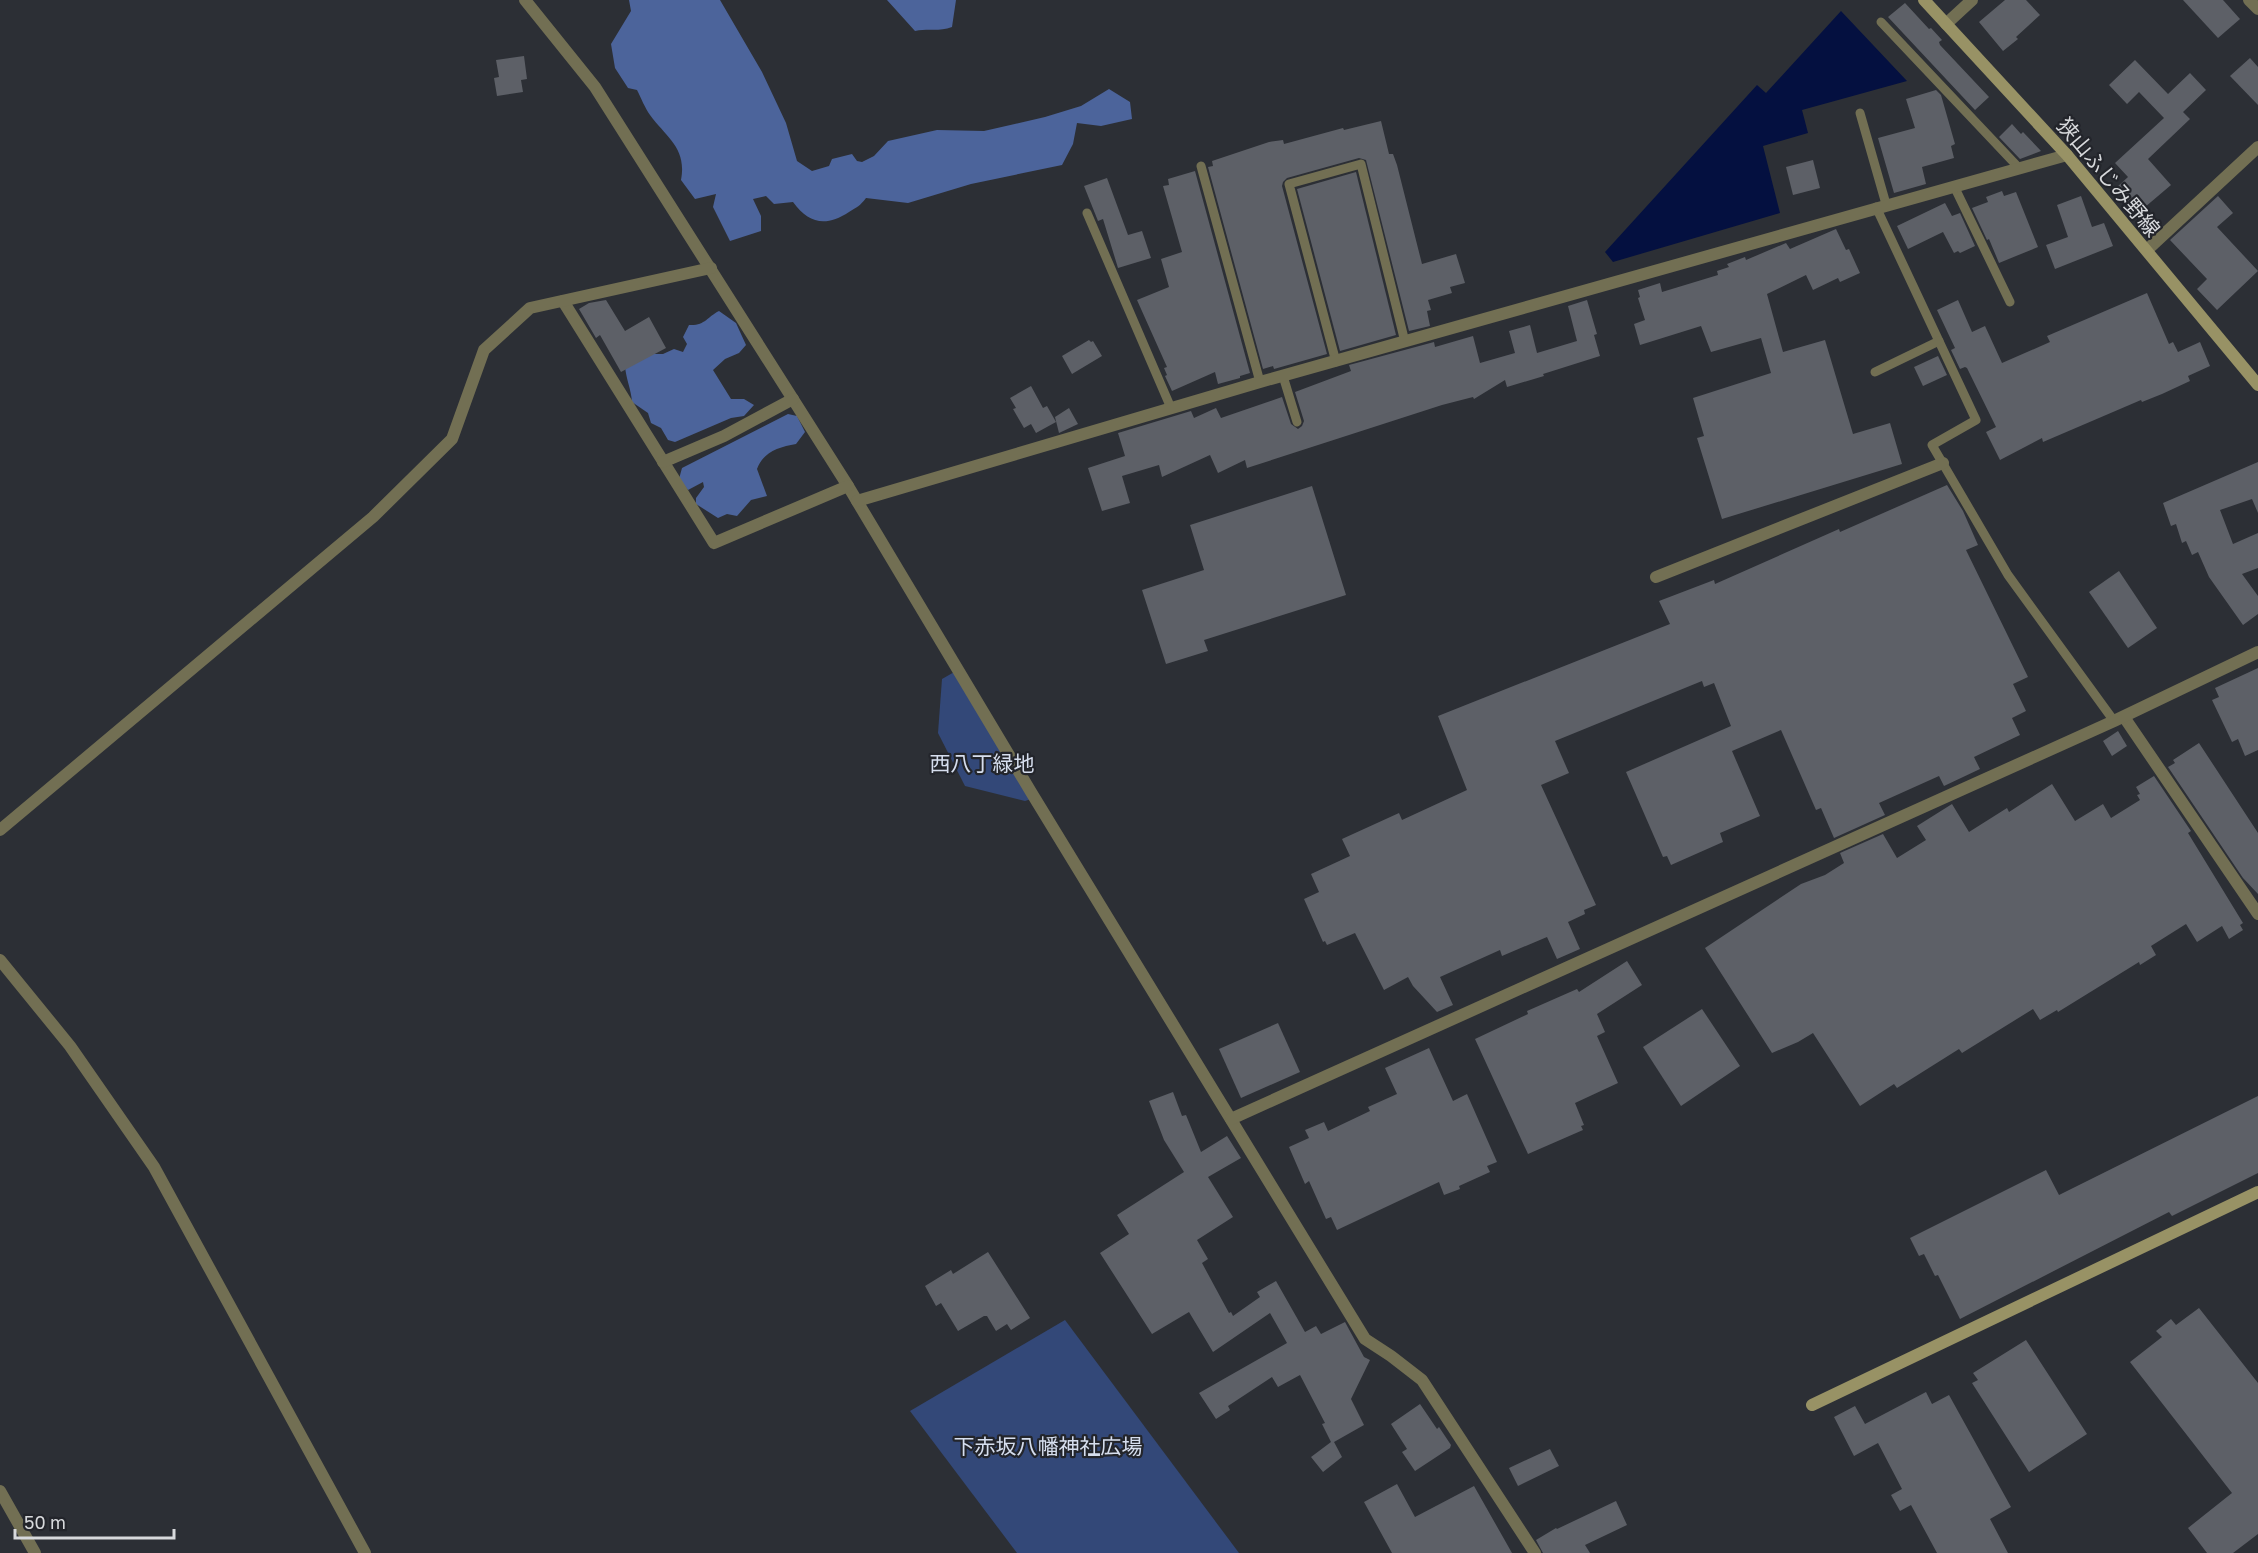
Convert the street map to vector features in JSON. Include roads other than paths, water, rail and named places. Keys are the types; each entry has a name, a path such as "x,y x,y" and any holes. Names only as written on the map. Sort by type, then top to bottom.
{"main road":[{"name":"狭山ふじみ野線","path":"1924,0 2067,155 2258,385"},
{"path":"1812,1405 2258,1192"}],"street":[{"path":"525,0 595,87 848,486 1037,802 1365,1339 1422,1380 1535,1553"},
{"path":"1946,24 1972,0"},
{"path":"2249,0 2258,9"},
{"path":"2146,250 2258,147"},
{"path":"857,501 1260,382 2067,155"},
{"path":"0,830 373,517 452,439 484,350 530,308 711,268"},
{"path":"563,301 714,543 848,486"},
{"path":"663,462 724,436 793,399"},
{"path":"1656,577 1943,463"},
{"path":"1231,1119 2119,719 2258,652"},
{"path":"2119,719 2258,915"},
{"path":"0,960 70,1046 154,1167 365,1553"},
{"path":"0,1491 34,1553"}],"lane":[{"path":"1881,22 2019,168"},
{"path":"1860,112 1881,206 1976,420 1932,445 2008,575 2119,719"},
{"path":"1336,362 1289,184 1299,181 1361,164 1405,342"},
{"path":"1201,166 1260,382"},
{"path":"1954,186 2010,303"},
{"path":"1087,213 1172,408"},
{"path":"1875,372 1939,341"},
{"path":"1283,376 1297,422"}],"park label":[{"name":"西八丁緑地","path":"982,763"},
{"name":"下赤坂八幡神社広場","path":"1048,1446"}]}
